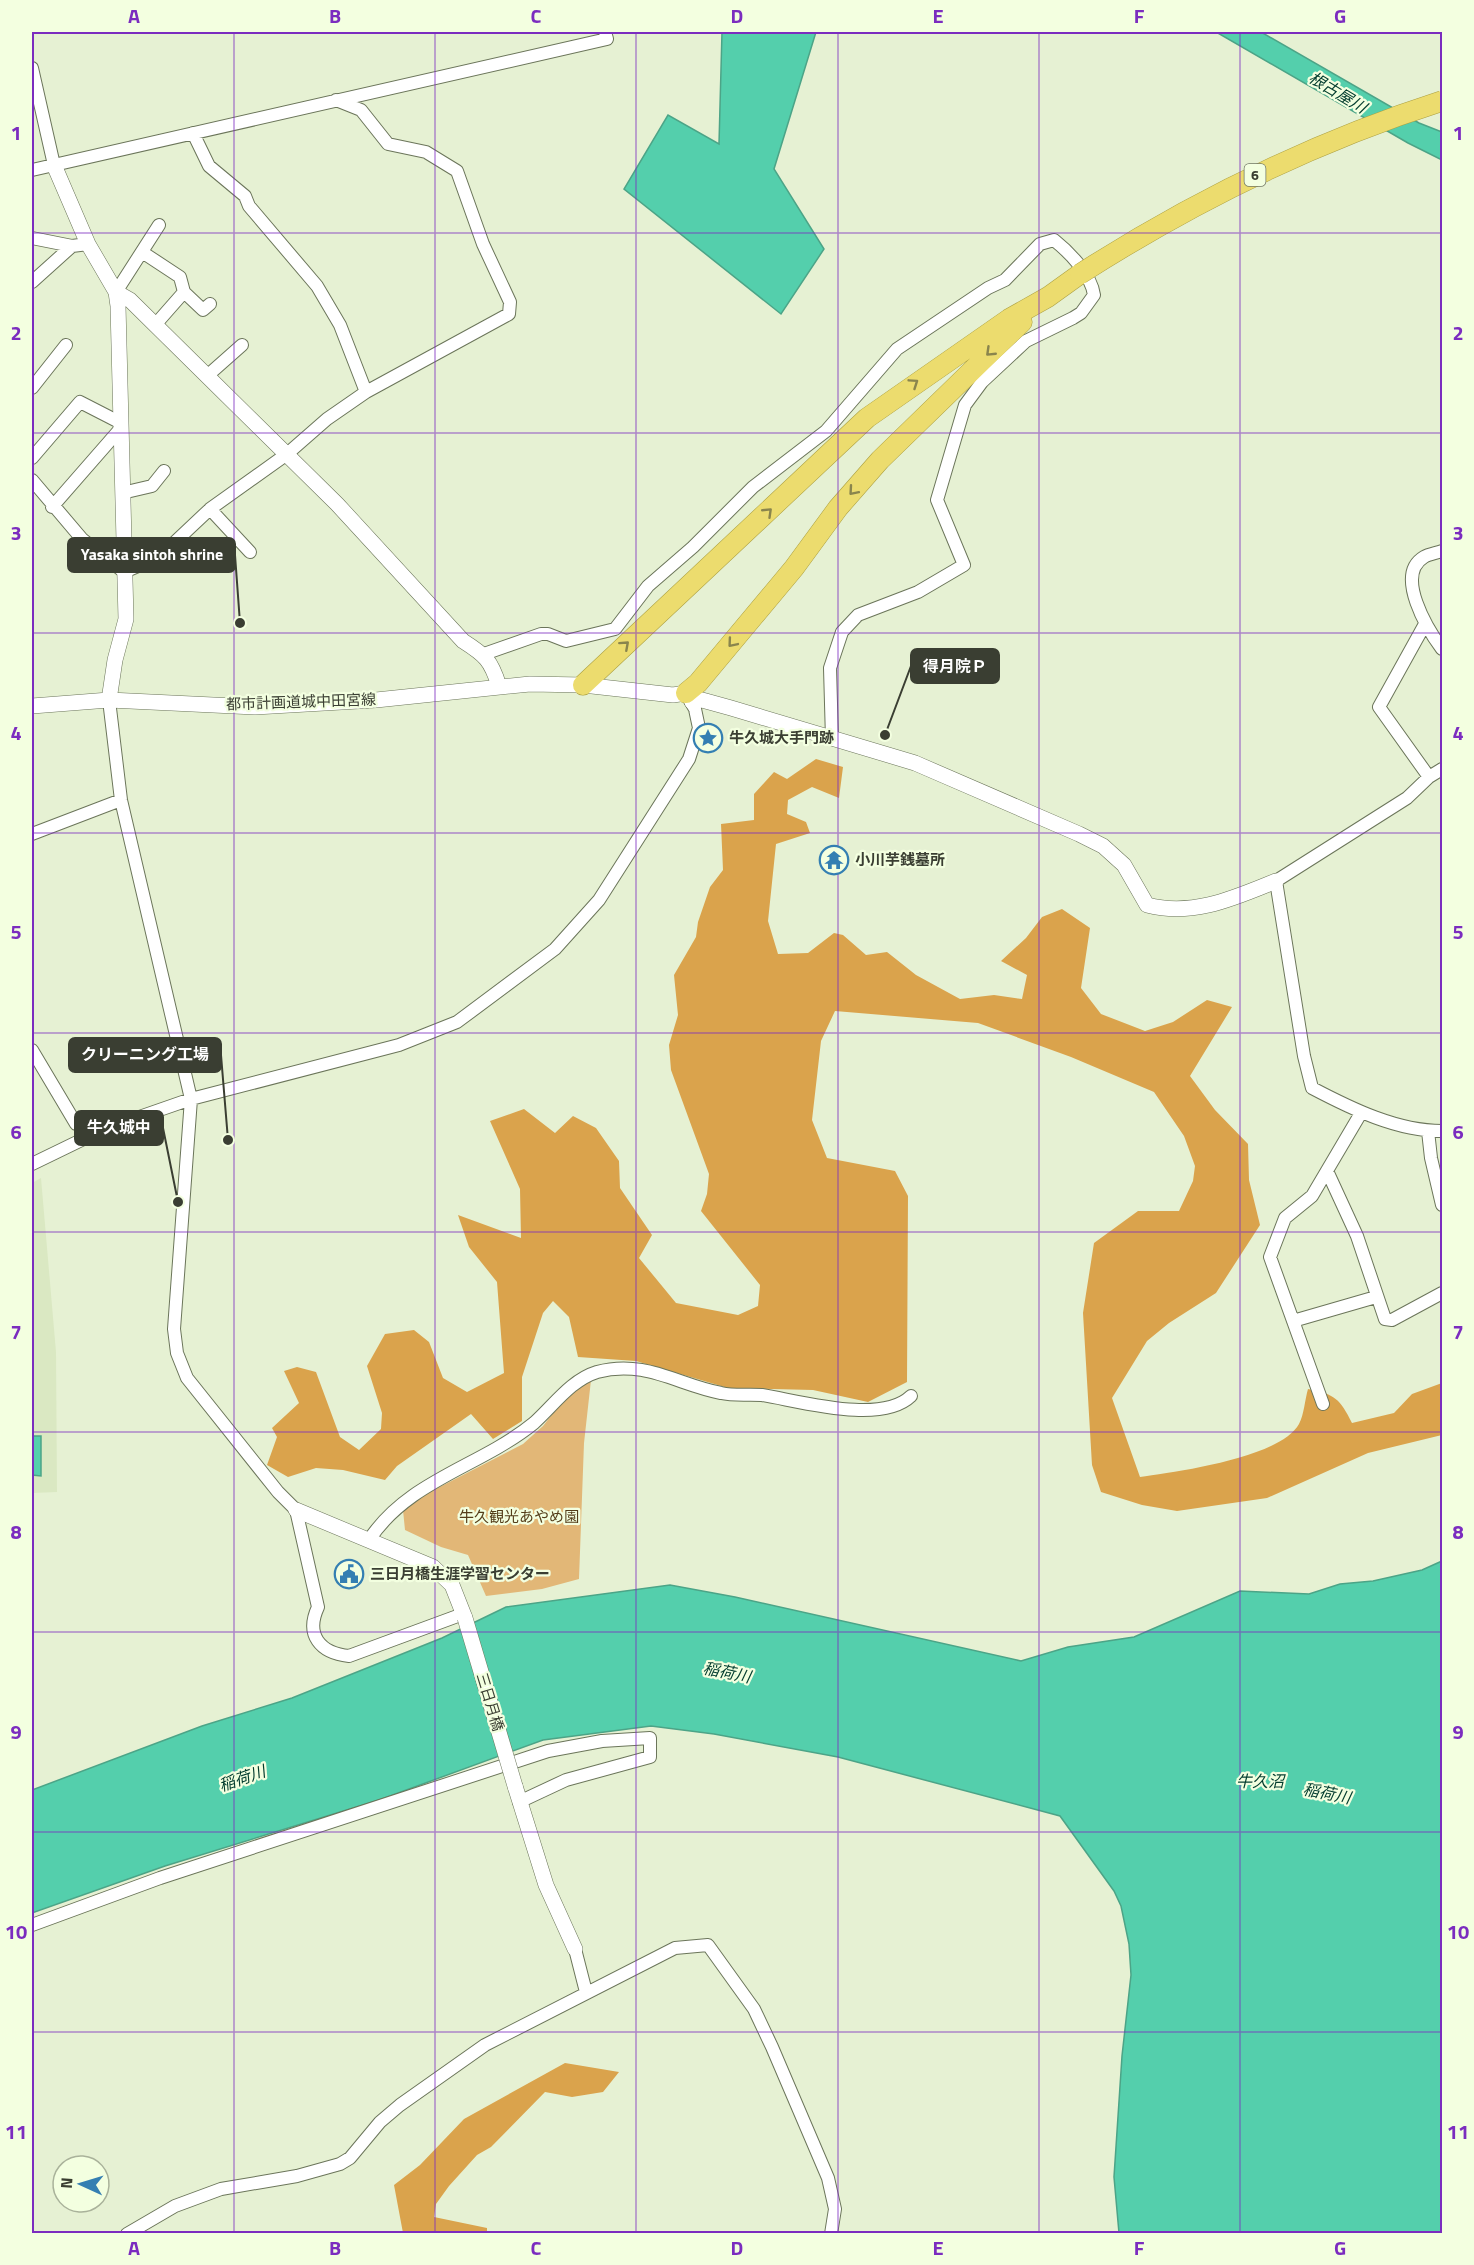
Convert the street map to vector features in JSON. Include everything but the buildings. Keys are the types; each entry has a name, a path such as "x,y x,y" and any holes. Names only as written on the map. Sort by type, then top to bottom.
{"highway":[{"name":"6","path":"1048,297 1080,274 1186,210 1248,178 1343,136 1443,101"},
{"path":"583,685 867,418 1009,319 1048,297"},
{"path":"689,698 698,683 761,610 838,508 880,460 1048,297"}],"street":[{"path":"32,170 607,39 605,32"},
{"path":"32,68 54,165 88,244 116,292 122,425 123,572 126,619 115,660 109,700 122,800 191,1099 174,1329 177,1353 194,1388 278,1492 296,1510 298,1528 318,1606 312,1620 315,1636 322,1646 333,1654 349,1656 464,1616"},
{"path":"123,572 159,557 210,509 287,454 327,419 366,392 509,314 510,302 483,244 458,171 426,152 388,144 361,110 336,100"},
{"path":"193,133 209,166 244,196 249,206 317,286 340,325 366,392"},
{"path":"116,292 159,225"},
{"path":"32,238 72,246 88,244"},
{"path":"484,654 541,634 548,634 566,641 615,629 648,586 693,547 753,487 826,431 897,349 988,288 1005,280 1040,244 1053,240 1071,254 1093,288 1094,295 1073,318 1026,340 982,382 965,405 937,500 964,566 918,592 858,615 842,632 830,668 832,739"},
{"path":"32,282 72,246"},
{"path":"142,252 180,277 184,292 202,310 210,304"},
{"path":"116,292 130,300 287,454 422,594 463,641 484,654 493,666 499,686"},
{"path":"155,325 184,292"},
{"path":"32,387 66,345"},
{"path":"207,376 242,345"},
{"path":"32,458 80,402 122,425"},
{"path":"52,507 122,425"},
{"path":"122,494 152,486 164,471"},
{"path":"32,480 52,507 82,539 123,572"},
{"path":"210,509 250,552"},
{"path":"1443,551 1424,557 1415,567 1413,584 1415,600 1425,624 1443,649"},
{"path":"1425,624 1378,707 1429,777"},
{"name":"都市計画道城中田宮線","path":"32,706 109,700 255,706 376,700 499,686 583,685 673,695 720,705 915,763 1000,797 1103,846 1124,865 1147,905 1164,910 1195,909 1227,901 1276,881"},
{"path":"32,1164 102,1131 191,1099 399,1045 457,1022 555,949 599,900 689,759 699,728 689,698"},
{"path":"1443,769 1429,777 1407,798 1276,881 1304,1056 1312,1088 1361,1113 1428,1131 1443,1131"},
{"path":"32,834 122,800"},
{"path":"32,1050 76,1124 102,1131"},
{"path":"1323,1404 1270,1257 1285,1218 1312,1196 1328,1173 1361,1113"},
{"path":"1428,1131 1431,1158 1443,1205"},
{"path":"1328,1173 1358,1236 1385,1319 1392,1320 1443,1293"},
{"path":"1293,1321 1376,1297"},
{"path":"369,1540 379,1525 404,1501 439,1478 498,1448 532,1425 577,1382 598,1372 632,1368 657,1373 720,1393 756,1395 861,1411 891,1407 906,1402 911,1396"},
{"name":"三日月橋","path":"296,1510 433,1567 452,1585 464,1616 546,1885 575,1949"},
{"path":"32,1925 160,1878 548,1751 602,1741 650,1738 650,1757 566,1780 519,1802"},
{"path":"127,2234 175,2206 221,2189 297,2176 340,2164 351,2158 380,2122 400,2105 493,2041 675,1948 708,1945 754,2009 828,2178 835,2209 831,2234"},
{"path":"575,1949 586,1992"}],"shaded area":[{"path":"816,759 843,767 839,798 812,787 788,800 787,814 806,822 810,833 776,844 768,921 778,954 808,953 834,933 843,935 866,955 887,952 916,975 960,999 994,995 1022,999 1027,975 1001,961 1026,938 1042,917 1062,909 1090,928 1081,988 1101,1014 1145,1031 1173,1022 1207,1000 1232,1007 1190,1076 1215,1110 1248,1144 1249,1180 1260,1225 1216,1293 1169,1323 1147,1341 1112,1398 1140,1477 1201,1467 1271,1446 1288,1436 1299,1424 1308,1389 1325,1393 1336,1399 1352,1423 1394,1413 1412,1394 1442,1383 1442,1435 1368,1453 1267,1498 1177,1511 1142,1505 1101,1492 1092,1465 1083,1313 1094,1243 1138,1211 1179,1211 1193,1181 1195,1166 1184,1136 1154,1092 1071,1057 978,1023 835,1011 821,1041 812,1120 827,1158 895,1171 908,1196 907,1382 868,1402 813,1390 728,1388 636,1361 578,1357 569,1317 553,1301 543,1313 522,1377 522,1421 493,1439 471,1414 397,1466 385,1480 343,1470 316,1468 288,1477 267,1465 277,1437 272,1428 299,1403 284,1371 297,1367 316,1372 340,1437 359,1450 381,1429 382,1413 367,1366 385,1334 414,1330 429,1342 443,1378 467,1392 504,1373 497,1282 469,1247 458,1215 521,1238 520,1189 490,1121 524,1109 555,1133 573,1116 596,1128 619,1161 620,1188 652,1235 639,1258 676,1303 738,1315 758,1306 760,1285 701,1211 707,1194 709,1174 671,1070 669,1045 678,1015 674,975 696,937 698,922 710,887 723,870 721,824 754,820 754,794 774,772 787,779"},
{"path":"41,1178 56,1352 57,1492 32,1493 32,1183"},
{"path":"565,2063 619,2072 603,2092 572,2097 545,2092 491,2147 477,2155 436,2204 434,2217 487,2228 487,2233 403,2233 394,2185 420,2165 464,2119"}],"green space":[{"name":"牛久観光あやめ園","path":"591,1380 584,1443 579,1579 542,1589 486,1596 468,1555 441,1547 405,1530 403,1510 430,1492 523,1444 543,1426 564,1399"}],"water":[{"path":"722,32 816,32 774,169 824,249 781,314 624,189 668,115 719,144"},
{"name":"根古屋川","path":"1216,32 1261,32 1419,123 1442,132 1442,160 1408,143"},
{"path":"32,1436 41,1436 41,1476 32,1475"},
{"name":"牛久沼","path":"1442,1561 1442,2233 1119,2233 1114,2177 1122,2056 1131,1975 1129,1944 1121,1906 1114,1891 1060,1816 838,1757 714,1734 651,1726 543,1740 379,1800 165,1866 32,1913 32,1790 202,1726 292,1698 442,1638 506,1607 670,1585 735,1597 1021,1661 1068,1647 1134,1637 1240,1591 1309,1594 1340,1584 1373,1581 1422,1570"}],"place":[{"name":"Yasaka sintoh shrine","path":"240,623"},
{"name":"得月院Ｐ","path":"885,735"},
{"name":"牛久城大手門跡","path":"708,738"},
{"name":"小川芋銭墓所","path":"834,860"},
{"name":"クリーニング工場","path":"228,1140"},
{"name":"牛久城中","path":"178,1202"},
{"name":"三日月橋生涯学習センター","path":"349,1574"}],"water label":[{"name":"稲荷川","path":"727,1672"},
{"name":"稲荷川","path":"242,1778"},
{"name":"稲荷川","path":"1327,1793"}]}
